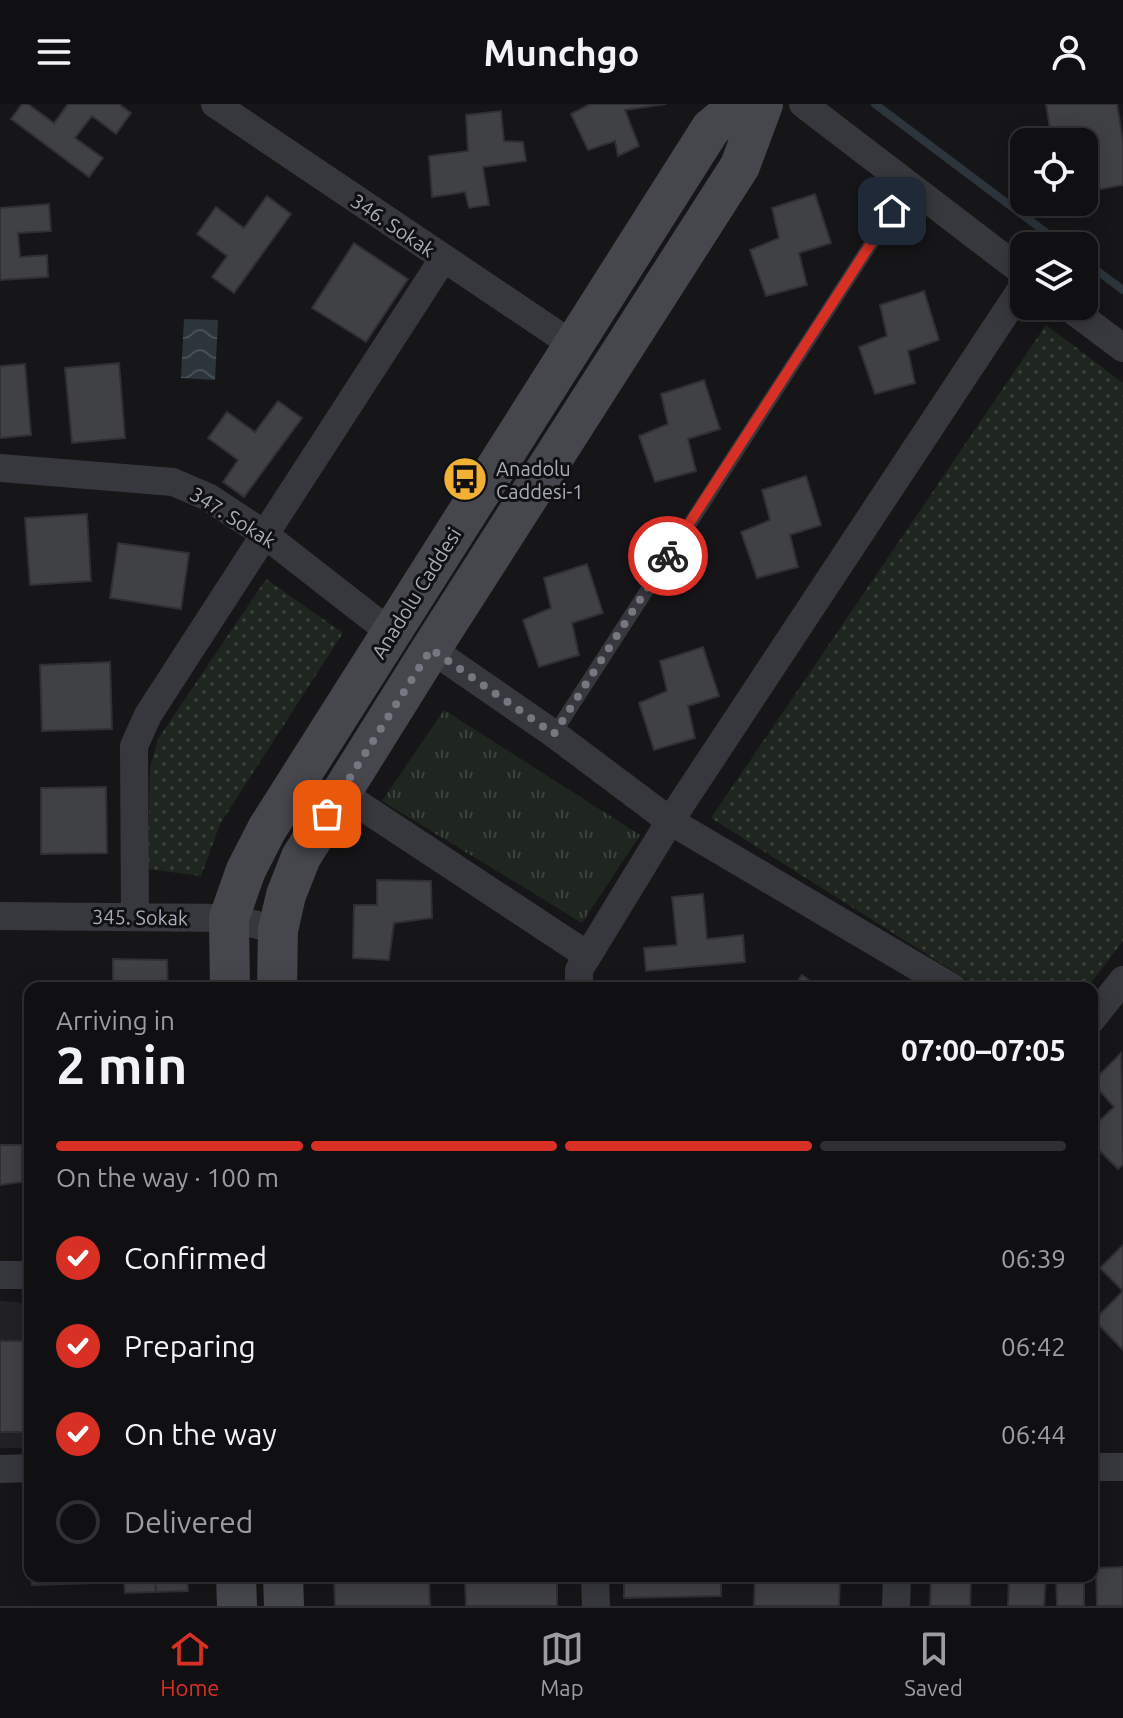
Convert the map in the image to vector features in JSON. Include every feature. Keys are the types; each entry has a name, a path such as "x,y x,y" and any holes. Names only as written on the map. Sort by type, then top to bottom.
{"street":[{"name":"346. Sokak","path":"215,104 573,345"},
{"name":"Anadolu Caddesi","path":"230,982 229,918 246,870 267,829 711,128 741,104"},
{"path":"277,982 278,930 286,895 301,857 740,166 763,104"},
{"path":"803,104 1010,262"},
{"path":"135,917 134,746 148,715 443,259"},
{"path":"579,982 579,970 587,955 670,821 1010,306"},
{"path":"1086,320 1123,348"},
{"name":"347. Sokak","path":"0,468 173,482 208,497 264,534 391,633"},
{"path":"431,649 554,734 670,821 943,982"},
{"path":"340,792 587,955"},
{"name":"345. Sokak","path":"0,916 229,918 278,930"},
{"path":"1098,1011 1123,980"},
{"path":"0,1275 24,1275"},
{"path":"1098,1467 1123,1467"},
{"path":"0,1469 24,1468"},
{"path":"236,1582 237,1606"},
{"path":"283,1582 284,1606"},
{"path":"595,1582 596,1606"},
{"path":"896,1606 897,1582"}],"lane":[{"path":"554,734 909,185"}],"shaded area":[{"path":"0,1301 24,1303 24,1448 0,1448"}],"green space":[{"path":"1046,325 1123,383 1123,941 1092,982 971,982 711,818"},
{"path":"266,579 343,633 220,824 201,876 148,869 150,767 158,739"},
{"path":"444,710 640,835 582,923 382,801"}],"water":[{"path":"184,319 218,320 215,380 181,378"}],"building":[{"path":"22,104 28,104 54,123 68,104 119,104 131,113 116,134 92,116 75,138 103,158 89,177 11,119"},
{"path":"590,104 666,104 625,110 639,146 618,156 615,141 588,150 571,114"},
{"path":"1046,104 1117,104 1123,141 1123,185 1098,189 1098,128 1050,128"},
{"path":"501,111 504,141 523,142 526,161 483,167 489,205 469,208 465,192 432,197 429,156 468,151 466,115"},
{"path":"815,194 831,243 799,253 807,285 766,296 750,250 779,238 772,208"},
{"path":"267,196 291,214 234,293 212,277 227,256 197,234 216,207 244,228"},
{"path":"49,204 51,231 18,233 20,257 47,255 48,277 0,280 0,208"},
{"path":"354,243 408,279 366,342 312,308"},
{"path":"924,291 939,340 908,351 915,383 875,394 859,347 887,336 880,305"},
{"path":"119,363 125,438 72,443 65,368"},
{"path":"25,364 31,435 0,438 0,366"},
{"path":"704,380 720,429 688,439 696,471 655,482 639,436 668,424 661,394"},
{"path":"278,401 302,418 244,497 223,482 238,460 208,438 227,412 255,432"},
{"path":"806,476 821,525 790,535 798,567 757,578 741,532 770,520 762,490"},
{"path":"87,514 91,581 30,585 25,518"},
{"path":"118,543 189,553 181,609 110,598"},
{"path":"587,564 603,613 572,623 579,655 539,667 523,620 551,608 544,578"},
{"path":"703,647 719,696 688,706 695,738 654,750 639,703 667,691 660,661"},
{"path":"110,662 112,729 42,731 40,665"},
{"path":"106,787 107,853 41,854 41,788"},
{"path":"377,880 431,881 432,918 394,923 389,960 353,958 354,905 377,905"},
{"path":"703,894 707,939 743,935 745,962 646,971 644,948 677,945 672,897"},
{"path":"113,959 167,960 168,982 113,982"},
{"path":"802,975 812,982 797,982"},
{"path":"1121,1053 1123,1164 1118,1169 1098,1149 1098,1122 1114,1107 1098,1089 1098,1076"},
{"path":"0,1145 22,1145 22,1182 0,1185"},
{"path":"1123,1245 1123,1291 1100,1268"},
{"path":"1123,1291 1123,1350 1098,1324 1098,1316"},
{"path":"0,1341 24,1341 24,1432 0,1432"},
{"path":"1123,1567 1123,1606 1097,1606 1098,1568"},
{"path":"32,1582 63,1582 63,1584 32,1585"},
{"path":"63,1582 95,1582 95,1583"},
{"path":"124,1582 155,1582 156,1592 125,1593"},
{"path":"155,1582 187,1582 188,1591 156,1592"},
{"path":"334,1582 429,1582 430,1606 335,1606"},
{"path":"465,1582 557,1582 557,1606 466,1606"},
{"path":"624,1582 721,1582 721,1596 624,1598"},
{"path":"755,1582 840,1582 839,1606 754,1606"},
{"path":"931,1582 971,1582 970,1606 930,1606"},
{"path":"1009,1582 1046,1582 1044,1606 1008,1606"},
{"path":"1056,1582 1084,1582 1084,1606 1057,1606"}],"waterway":[{"path":"875,104 1045,232"},
{"path":"1098,271 1123,290"}],"way so far":[{"path":"327,814 431,649 554,734 668,556"}],"place":[{"name":"Anadolu Caddesi-1","path":"465,479"}],"route":[{"path":"668,556 892,211"}]}
